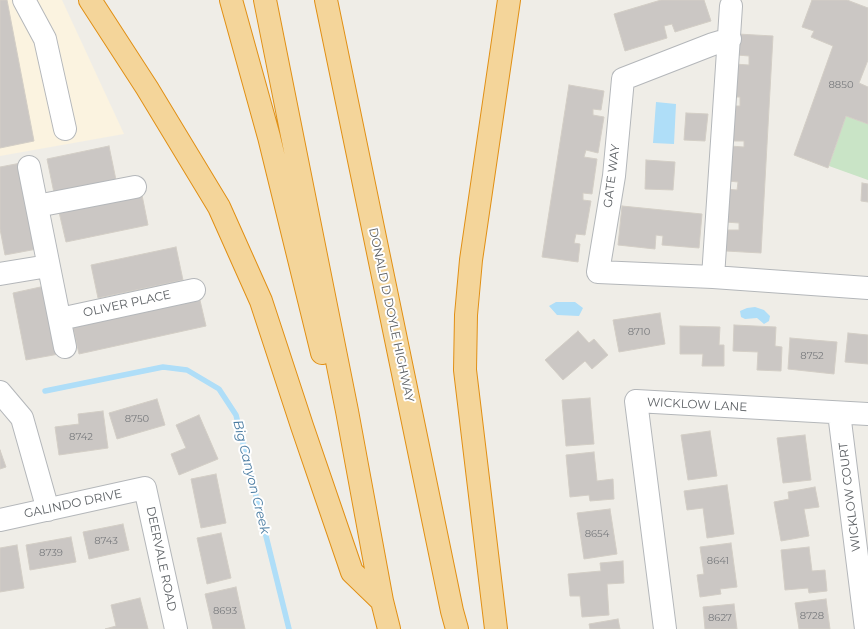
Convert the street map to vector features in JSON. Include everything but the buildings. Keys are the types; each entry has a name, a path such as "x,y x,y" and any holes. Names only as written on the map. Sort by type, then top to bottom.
{"highway":[{"path":"90,0 147,88 219,207 261,301 352,572 382,601"},
{"path":"231,0 269,137 320,348 347,411"},
{"path":"265,0 347,411 382,601 389,629"},
{"name":"DONALD D DOYLE HIGHWAY","path":"326,0 452,611 457,629"},
{"path":"496,629 465,370 466,315 471,260 509,0"}],"street":[{"path":"24,0 45,39 65,129"},
{"path":"713,277 731,6"},
{"name":"GATE WAY","path":"730,39 623,79 614,176 598,272 713,277 868,288"},
{"path":"29,167 65,347"},
{"path":"37,206 135,187"},
{"path":"0,274 48,266"},
{"name":"OLIVER PLACE","path":"60,319 194,290"},
{"path":"0,392 22,418 48,510"},
{"name":"WICKLOW LANE","path":"665,629 636,401 868,414"},
{"name":"WICKLOW COURT","path":"839,413 866,629"},
{"name":"GALINDO DRIVE","path":"0,520 145,488"},
{"name":"DEERVALE ROAD","path":"145,488 176,629"}],"shaded area":[{"path":"0,0 62,0 124,134 0,156"}],"green space":[{"path":"846,116 868,124 868,180 829,166"}],"water":[{"path":"656,102 676,104 674,144 653,143"},
{"path":"556,302 575,302 583,308 579,316 557,315 549,306"},
{"path":"755,307 764,310 770,316 769,321 764,324 757,318 745,319 741,317 740,311"}],"waterway":[{"name":"Big Canyon Creek","path":"45,391 163,367 187,370 219,389 236,415 289,629"}]}
